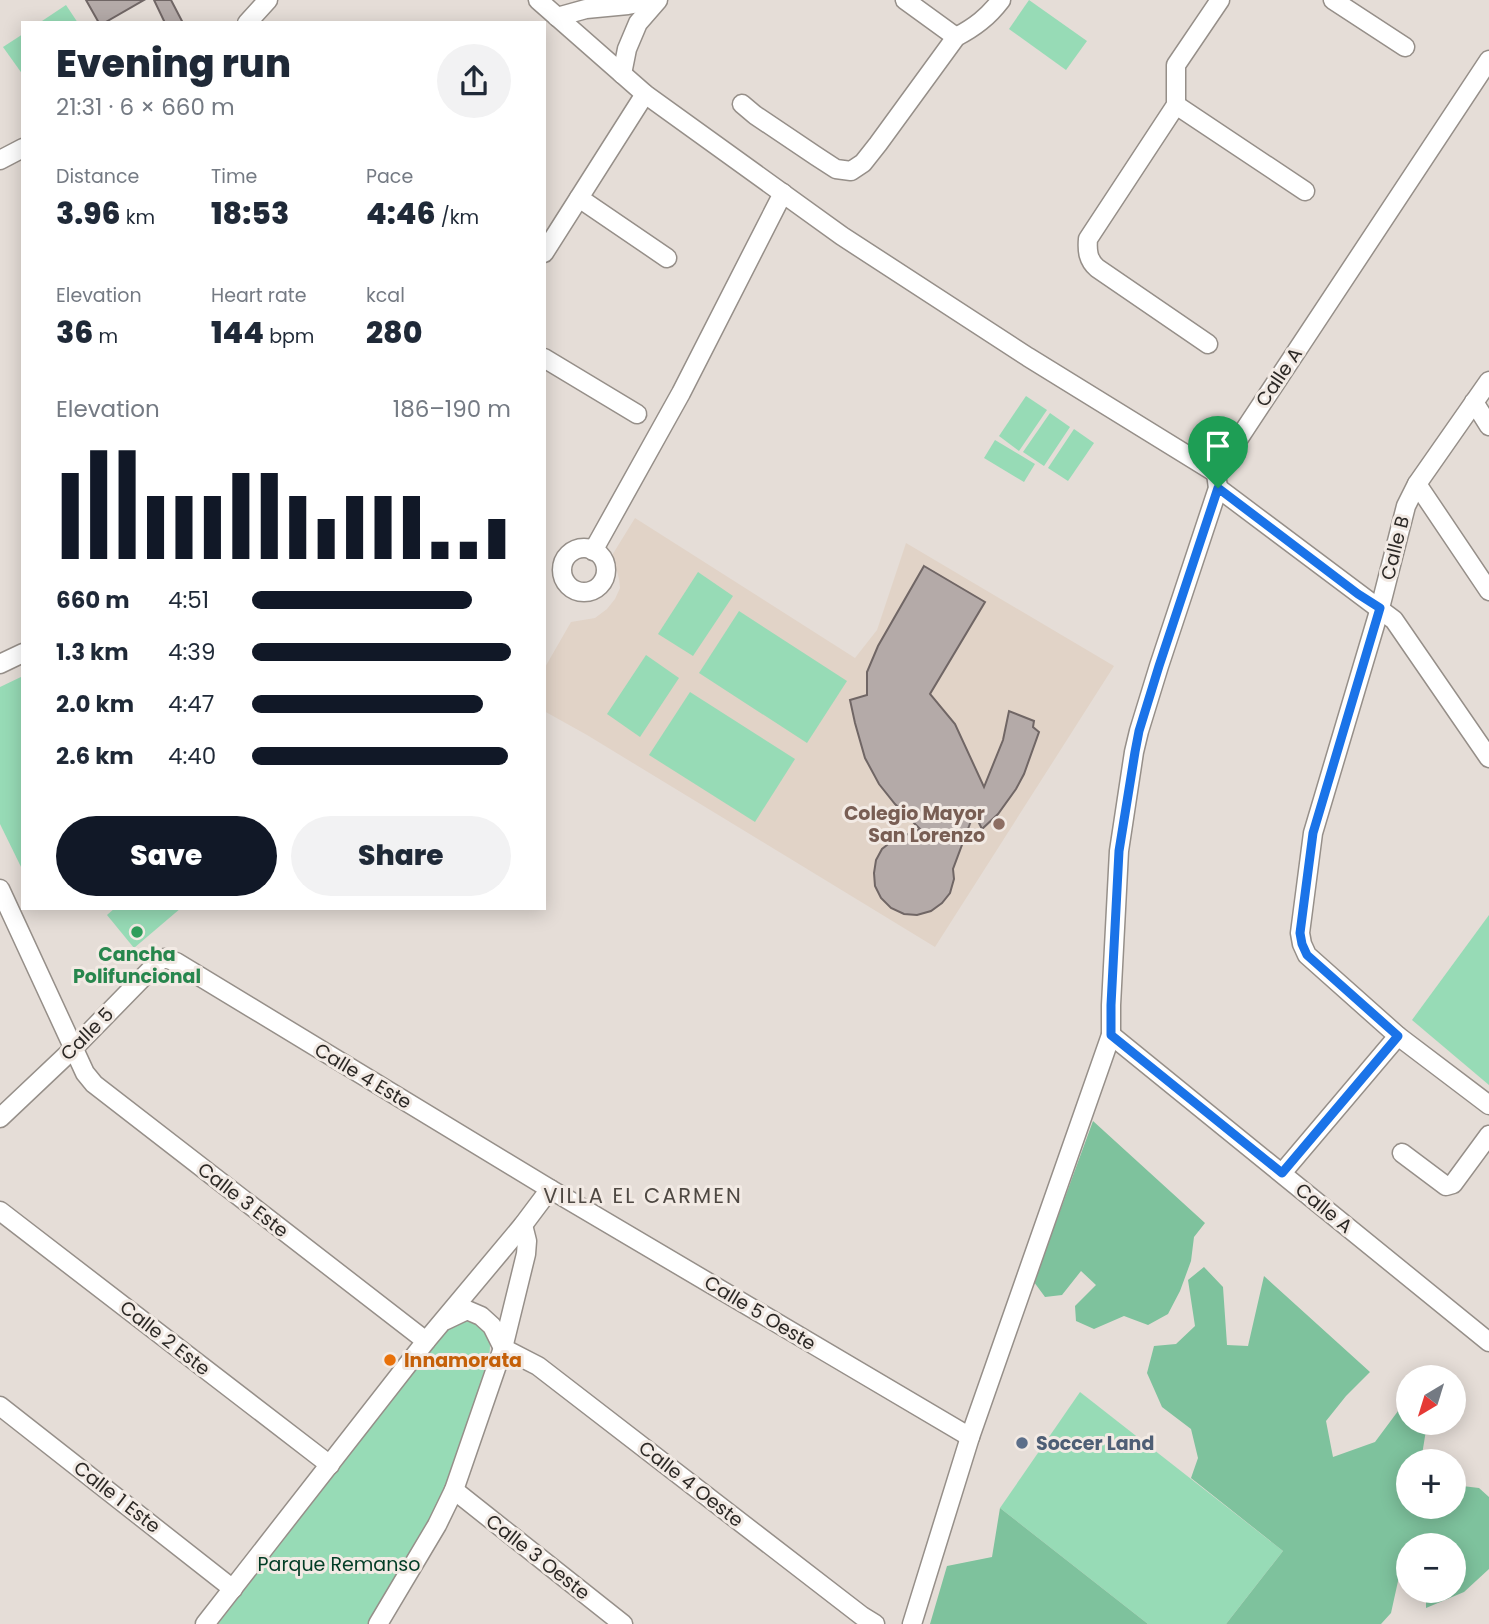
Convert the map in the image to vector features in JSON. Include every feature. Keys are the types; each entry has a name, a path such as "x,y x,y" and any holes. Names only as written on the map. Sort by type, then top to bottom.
{"street":[{"path":"249,21 268,0"},
{"path":"538,0 645,94 842,236 1217,480 1358,594 1380,608 1394,620 1489,758"},
{"path":"557,17 586,9 657,0"},
{"path":"622,74 627,49 638,23 657,0"},
{"path":"905,0 956,37"},
{"path":"742,104 836,169 851,172 863,163 956,37 988,16 1001,0"},
{"path":"1208,344 1097,268 1091,263 1087,248 1088,239 1176,105 1176,65 1220,0"},
{"path":"1333,0 1405,47"},
{"name":"Calle A","path":"1489,60 1217,480 1139,731 1119,851 1111,1005 1111,1035 1489,1342"},
{"path":"546,250 645,94"},
{"path":"1176,105 1305,191"},
{"path":"0,160 21,149"},
{"path":"593,551 681,393 783,193"},
{"path":"579,198 667,258"},
{"path":"546,359 637,414"},
{"name":"Calle B","path":"1489,381 1417,484 1406,506 1380,608 1313,833 1300,933 1307,955 1398,1036 1489,1105"},
{"path":"1474,402 1489,426"},
{"path":"1417,484 1489,591"},
{"path":"0,664 21,654"},
{"name":"Calle 3 Este","path":"2,897 85,1073 106,1094 426,1341"},
{"name":"Calle 5","path":"0,1118 74,1048 161,959 176,962"},
{"name":"Calle 4 Este","path":"176,962 550,1189"},
{"path":"912,1624 970,1437 1111,1035"},
{"path":"1282,1173 1398,1036"},
{"path":"1402,1153 1449,1186 1489,1135"},
{"path":"205,1624 426,1341 550,1189"},
{"name":"Calle 5 Oeste","path":"550,1189 970,1437"},
{"name":"Calle 2 Este","path":"0,1211 331,1465"},
{"path":"379,1624 437,1525 454,1490 503,1348 526,1254 527,1241 523,1225"},
{"path":"444,1320 467,1310 481,1316 492,1326 503,1348"},
{"name":"Calle 4 Oeste","path":"503,1348 538,1366 875,1624"},
{"name":"Calle 1 Este","path":"0,1406 233,1588"},
{"name":"Calle 3 Oeste","path":"454,1490 623,1624"}],"shaded area":[{"path":"635,518 855,658 877,630 906,543 1114,666 935,947 546,712 546,666 571,622 595,618 607,609 620,588 611,557"}],"green space":[{"path":"1029,0 1087,41 1066,70 1009,29"},
{"path":"66,5 77,21 42,21"},
{"path":"21,35 21,72 3,47"},
{"path":"1026,396 1047,410 1019,451 999,436"},
{"path":"1050,413 1070,427 1044,466 1023,452"},
{"path":"1074,429 1094,443 1068,481 1048,468"},
{"path":"995,440 1035,464 1024,482 984,458"},
{"path":"698,572 733,596 693,656 658,634"},
{"path":"739,611 847,681 807,743 699,673"},
{"path":"646,655 679,678 640,737 607,714"},
{"path":"21,677 21,867 0,824 0,687"},
{"path":"690,692 795,759 755,822 649,755"},
{"name":"Cancha Polifuncional","path":"113,910 179,910 134,948 107,915"},
{"path":"1489,915 1489,1085 1412,1020"},
{"path":"1093,1121 1205,1223 1194,1237 1191,1261 1168,1314 1148,1325 1124,1316 1094,1329 1076,1321 1075,1306 1096,1285 1081,1271 1062,1295 1045,1297 1034,1282"},
{"path":"1204,1267 1223,1287 1227,1345 1248,1346 1264,1276 1370,1372 1326,1421 1333,1457 1375,1442 1396,1414 1396,1435 1425,1435 1423,1449 1396,1449 1396,1519 1466,1519 1466,1486 1479,1488 1489,1497 1489,1569 1466,1590 1466,1533 1396,1533 1396,1590 1391,1613 1381,1624 1226,1624 1283,1551 1191,1478 1198,1458 1191,1429 1162,1407 1147,1373 1154,1346 1176,1344 1195,1326 1188,1280"},
{"name":"Parque Remanso","path":"461,1321 477,1324 486,1331 490,1340 487,1364 461,1445 436,1508 370,1624 218,1624 443,1335 451,1326"},
{"path":"1080,1392 1283,1551 1226,1624 1148,1624 1000,1508"},
{"path":"1000,1508 1148,1624 930,1624 947,1566 992,1557"}],"building":[{"path":"86,0 144,0 107,21 98,21"},
{"path":"154,0 171,0 182,21 164,21"},
{"path":"924,566 985,602 930,694 955,724 984,787 1003,740 1009,711 1034,721 1033,727 1039,732 1024,774 998,814 982,829 974,813 953,869 954,879 950,893 931,911 917,915 904,914 891,908 881,898 875,886 876,860 882,849 892,841 920,829 879,784 865,758 850,700 867,695 867,672 878,646"}],"place":[{"name":"Colegio Mayor San Lorenzo","path":"999,824"},
{"name":"Cancha Polifuncional","path":"137,932"},
{"name":"Innamorata","path":"390,1360"},
{"name":"Soccer Land","path":"1022,1443"}],"district":[{"name":"VILLA EL CARMEN","path":"643,1195"}],"route":[{"path":"1218,488 1380,608 1313,833 1300,933 1307,955 1398,1036 1282,1173 1111,1035 1119,851 1139,731 1218,488"}]}
